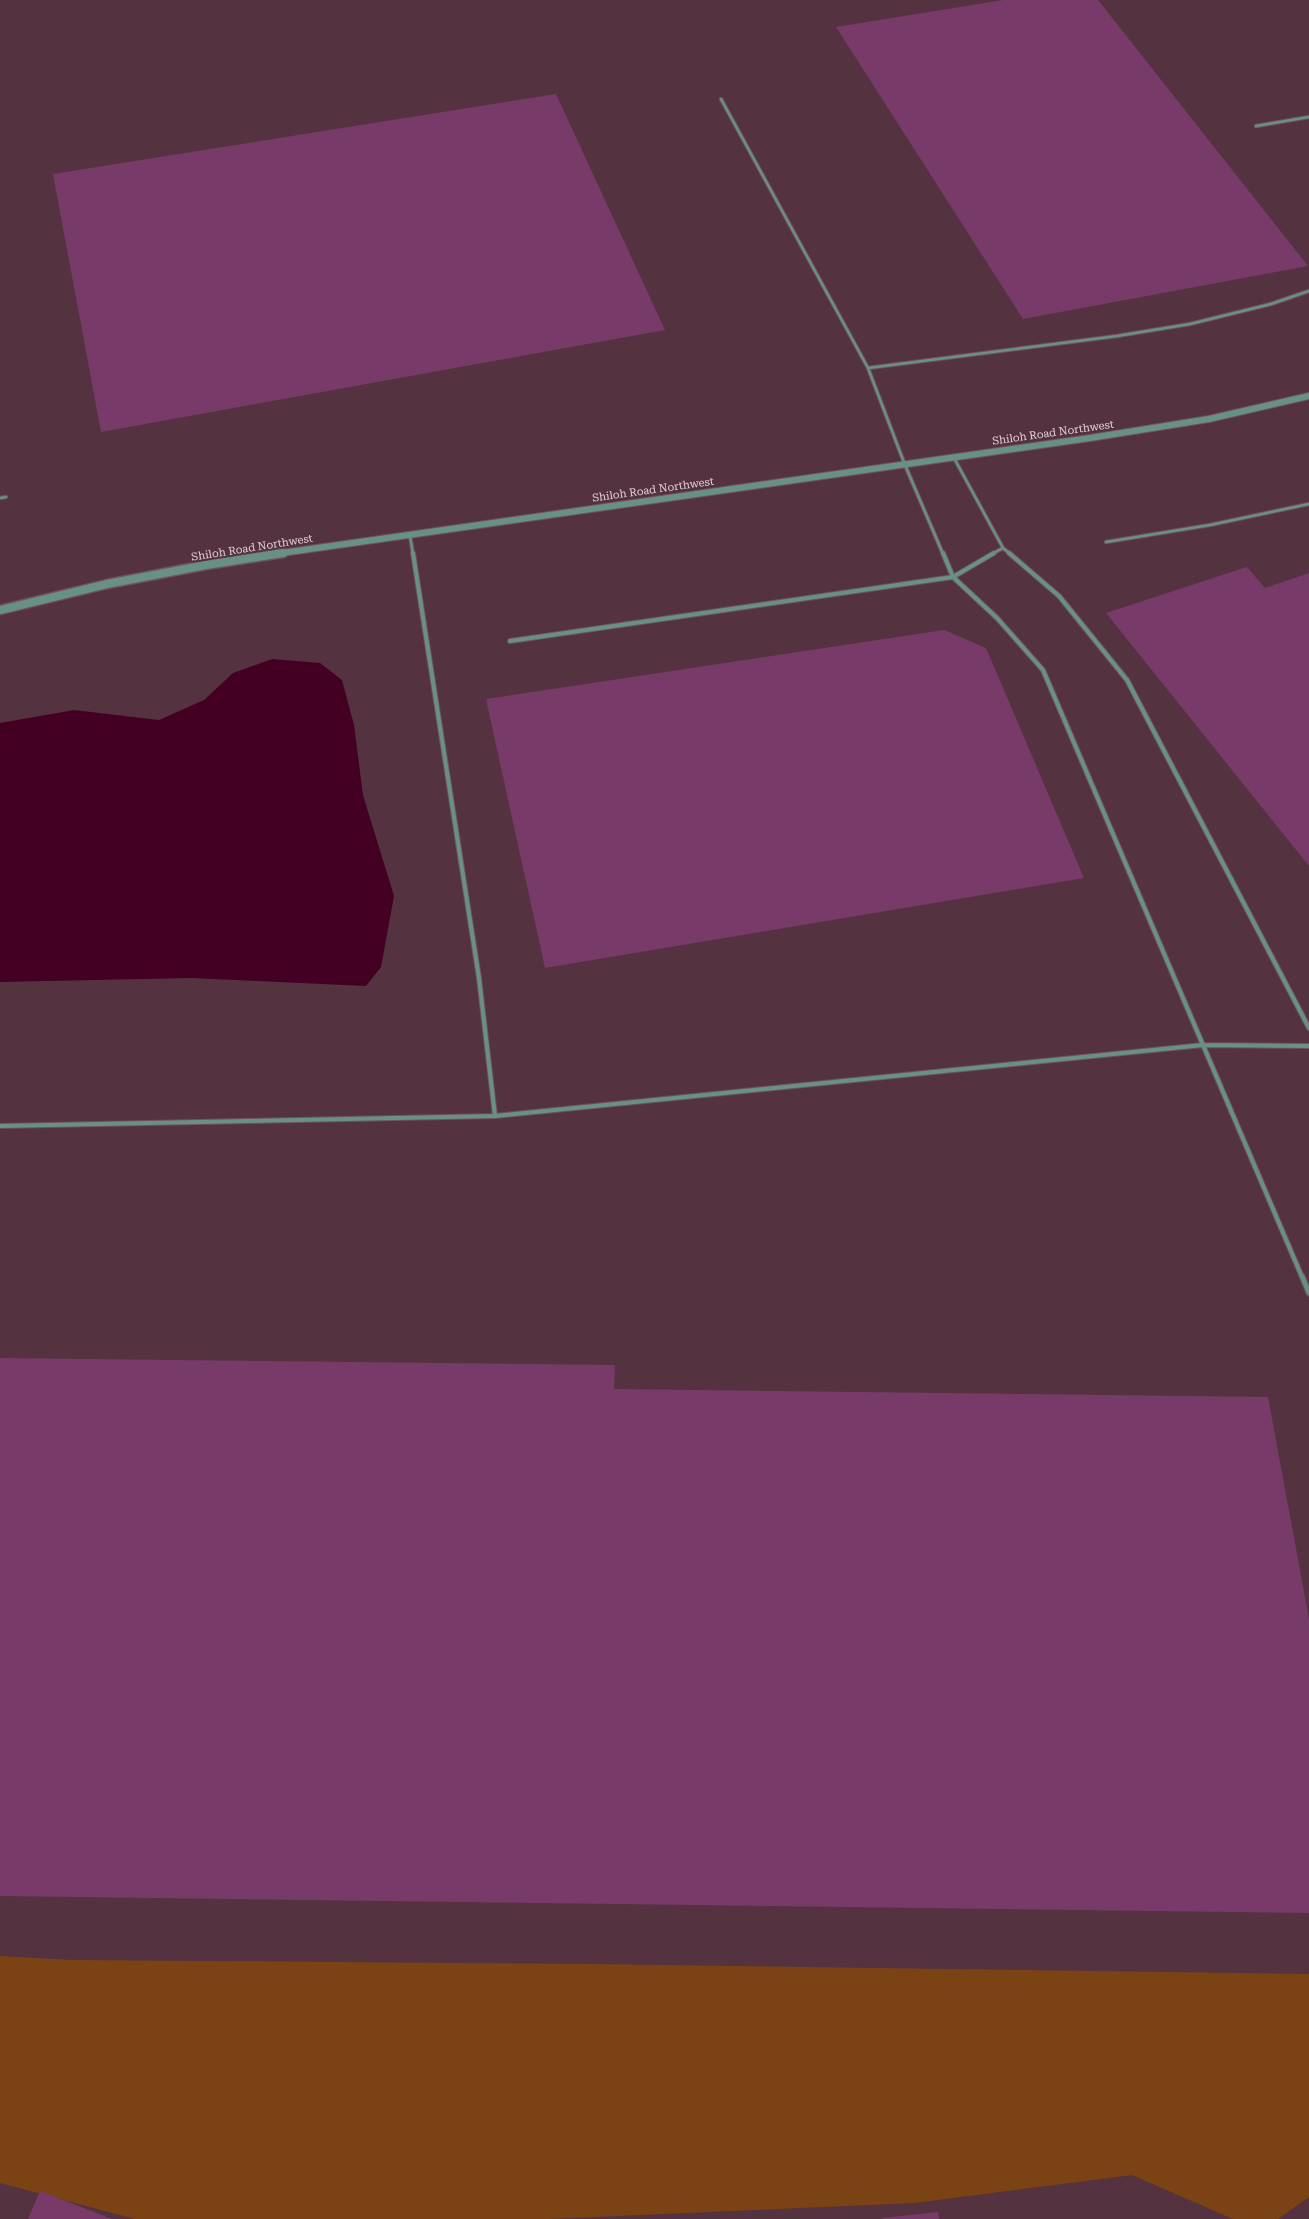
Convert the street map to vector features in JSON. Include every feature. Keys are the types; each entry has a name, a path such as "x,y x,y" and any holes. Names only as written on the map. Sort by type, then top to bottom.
{"street":[{"name":"Shiloh Road Northwest","path":"0,610 108,584 197,567 329,546 954,458 1209,419 1309,396"}],"lane":[{"path":"721,98 868,368 905,465 953,577 997,618 1043,670 1309,1293"},
{"path":"1256,126 1309,117"},
{"path":"868,368 1117,336 1190,324 1271,304 1309,291"},
{"path":"954,458 1003,548 1058,596 1127,680 1309,1028"},
{"path":"0,498 6,497"},
{"path":"1106,542 1210,525 1309,504"},
{"path":"410,536 480,978 495,1116"},
{"path":"510,641 953,577 1003,548"},
{"path":"0,1126 495,1116 1203,1045 1309,1046"}],"shaded area":[{"path":"272,659 320,663 342,680 354,725 363,795 394,896 381,967 366,986 191,978 0,982 0,723 74,710 159,720 204,700 233,673"},
{"path":"0,1956 72,1960 589,1964 1309,1974 1309,2197 1278,2219 1233,2219 1132,2175 914,2203 549,2219 135,2219 0,2183"}],"building":[{"path":"1003,0 1098,0 1308,266 1023,319 836,27"},
{"path":"556,94 665,330 101,432 53,174"},
{"path":"1247,567 1265,588 1309,573 1309,866 1106,613"},
{"path":"944,630 986,648 1084,878 545,968 486,699"},
{"path":"0,1358 615,1365 614,1389 1268,1397 1309,1619 1309,1913 0,1896"},
{"path":"40,2191 112,2219 28,2219"},
{"path":"938,2212 939,2219 882,2219 882,2218"}]}
